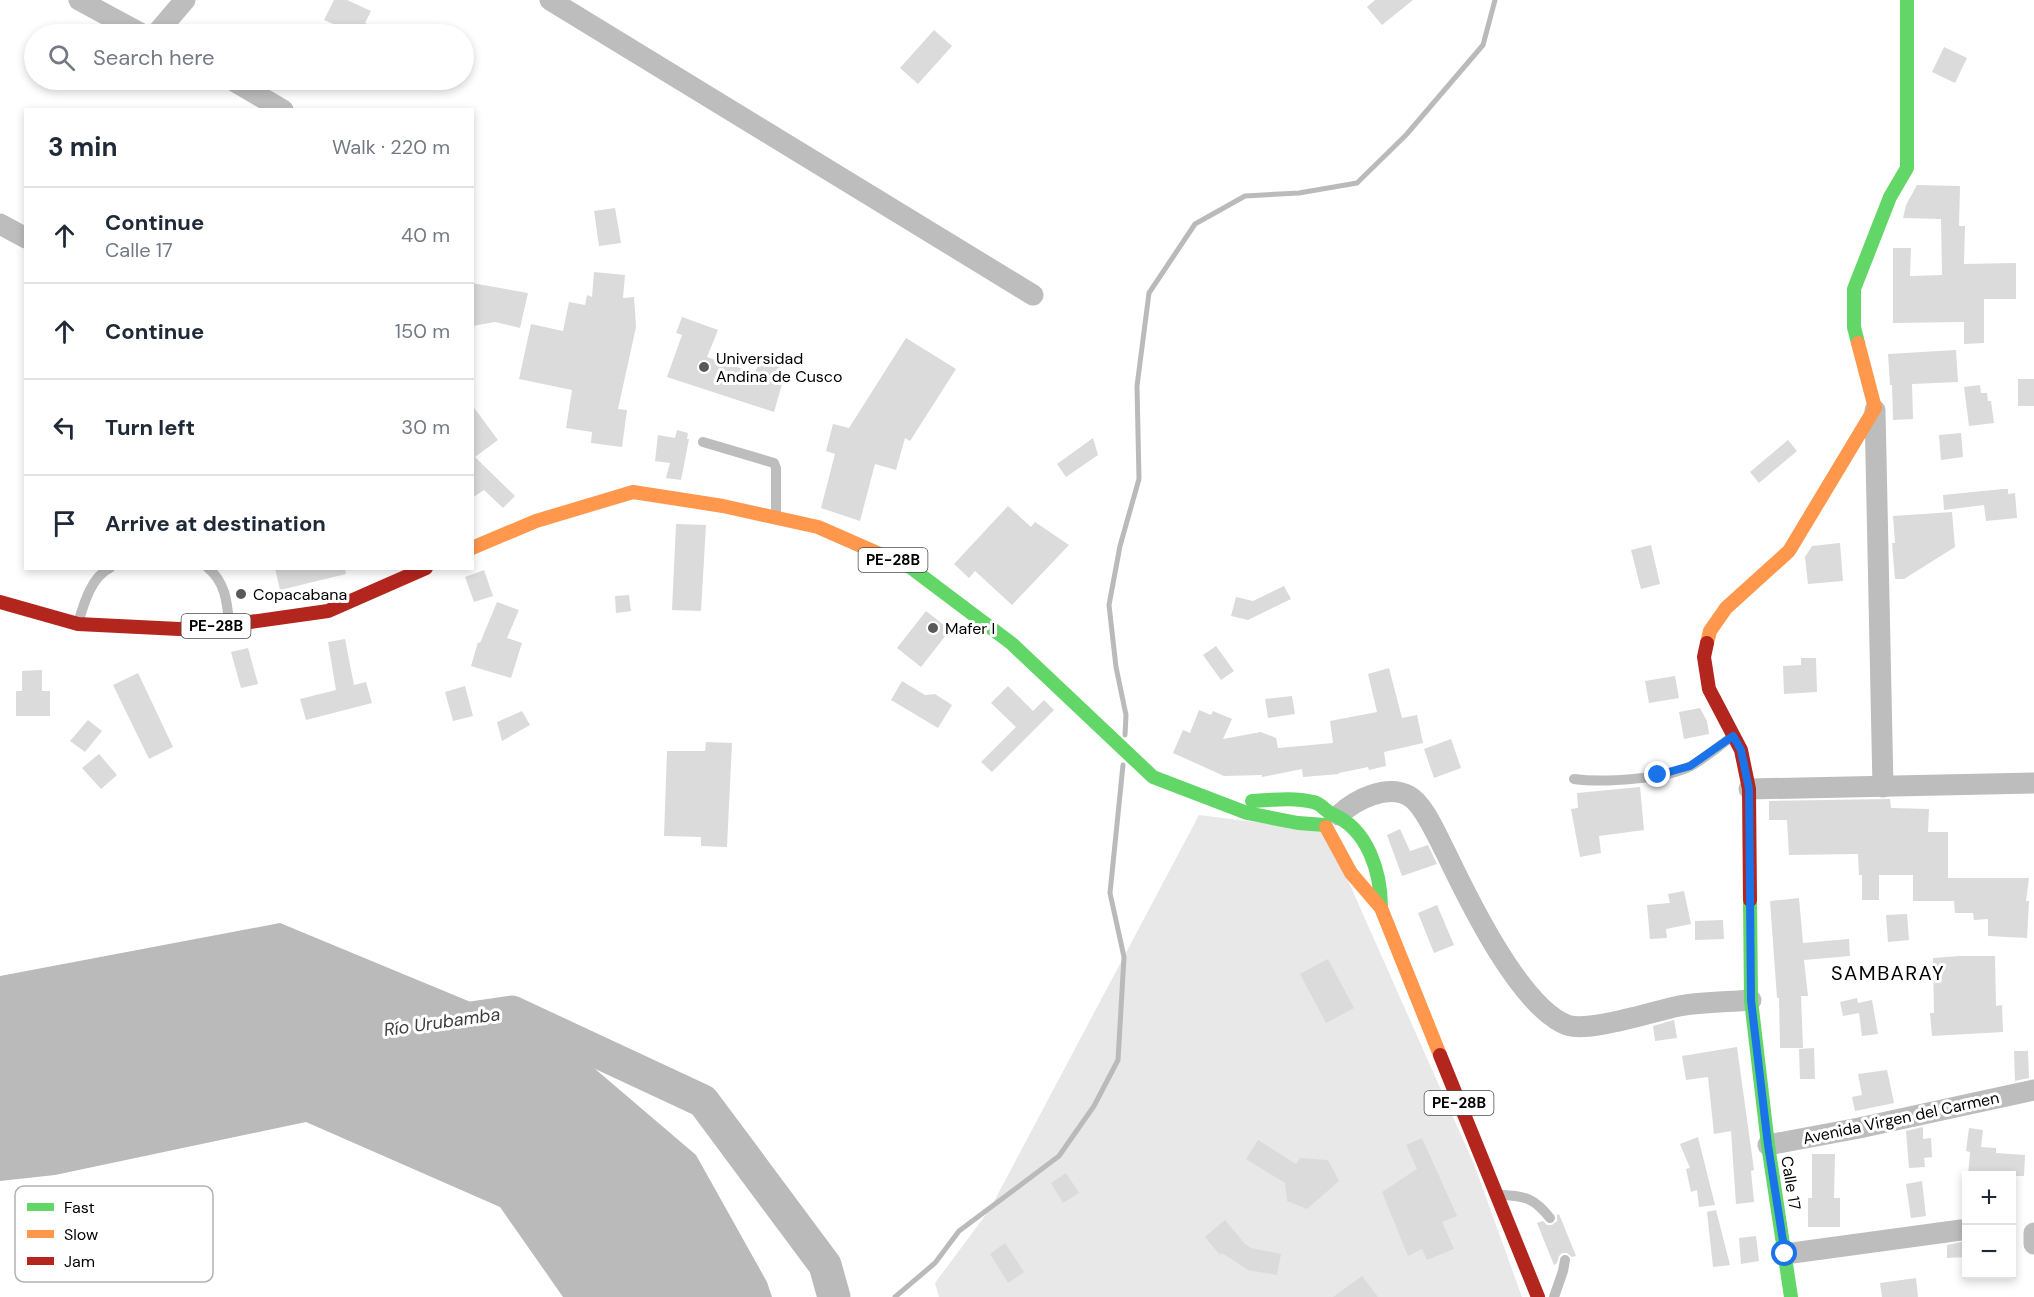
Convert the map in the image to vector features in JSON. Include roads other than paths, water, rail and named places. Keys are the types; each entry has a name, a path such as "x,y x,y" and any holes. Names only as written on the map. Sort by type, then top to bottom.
{"main road":[{"path":"1875,408 1854,327 1854,289 1890,197 1907,168 1907,0"},
{"name":"Calle 17","path":"1791,1297 1768,1145 1751,1000 1749,789 1741,750 1709,688 1704,657 1710,631 1726,608 1789,551 1875,408"},
{"name":"PE-28B","path":"474,547 536,521 633,492 723,506 818,527 910,567 1011,643 1153,777 1247,813 1298,823 1334,821 1354,828 1363,840 1377,868 1382,890 1381,908"},
{"name":"PE-28B","path":"0,602 78,624 179,629 229,625 328,611 421,570"},
{"name":"PE-28B","path":"1223,804 1296,798 1316,802 1334,821 1332,840 1351,873 1381,908 1538,1297"}],"street":[{"path":"79,0 123,24"},
{"path":"165,24 185,0"},
{"path":"550,0 1033,295"},
{"path":"248,90 280,108"},
{"path":"0,224 24,237"},
{"path":"1875,408 1882,787"},
{"path":"1749,789 2034,783"},
{"path":"1334,821 1348,806 1360,799 1387,791 1410,796 1430,819 1468,899 1498,950 1534,1000 1550,1016 1570,1026 1593,1026 1681,1006 1751,1000"},
{"name":"Avenida Virgen del Carmen","path":"1768,1145 2034,1090"},
{"path":"1785,1254 1961,1230"},
{"path":"2034,1233 2034,1242"}],"lane":[{"path":"703,442 774,463 776,468 776,518"},
{"path":"78,624 87,594 106,570"},
{"path":"210,570 223,587 228,604 229,625"},
{"path":"1574,779 1594,781 1658,775 1690,766 1733,736"},
{"path":"1496,1195 1522,1196 1536,1202 1550,1218"},
{"path":"1554,1297 1565,1260"}],"water":[{"path":"280,923 560,1039 696,1155 767,1282 772,1297 563,1297 500,1207 306,1122 55,1175 0,1181 0,976"}],"waterway":[{"path":"1125,735 1126,715 1116,667 1109,605 1120,546 1139,479 1137,386 1149,293 1195,224 1245,196 1299,193 1357,183 1406,135 1483,45 1495,0"},
{"path":"895,1297 935,1263 959,1231 1059,1156 1094,1106 1118,1060 1124,957 1110,893 1123,765"},
{"name":"Río Urubamba","path":"457,1020 512,1012 703,1101 825,1265 834,1297"}],"place":[{"name":"Universidad Andina de Cusco","path":"704,367"},
{"name":"Copacabana","path":"241,594"},
{"name":"Mafer I","path":"933,628"}],"district":[{"name":"SAMBARAY","path":"1888,973"}]}
